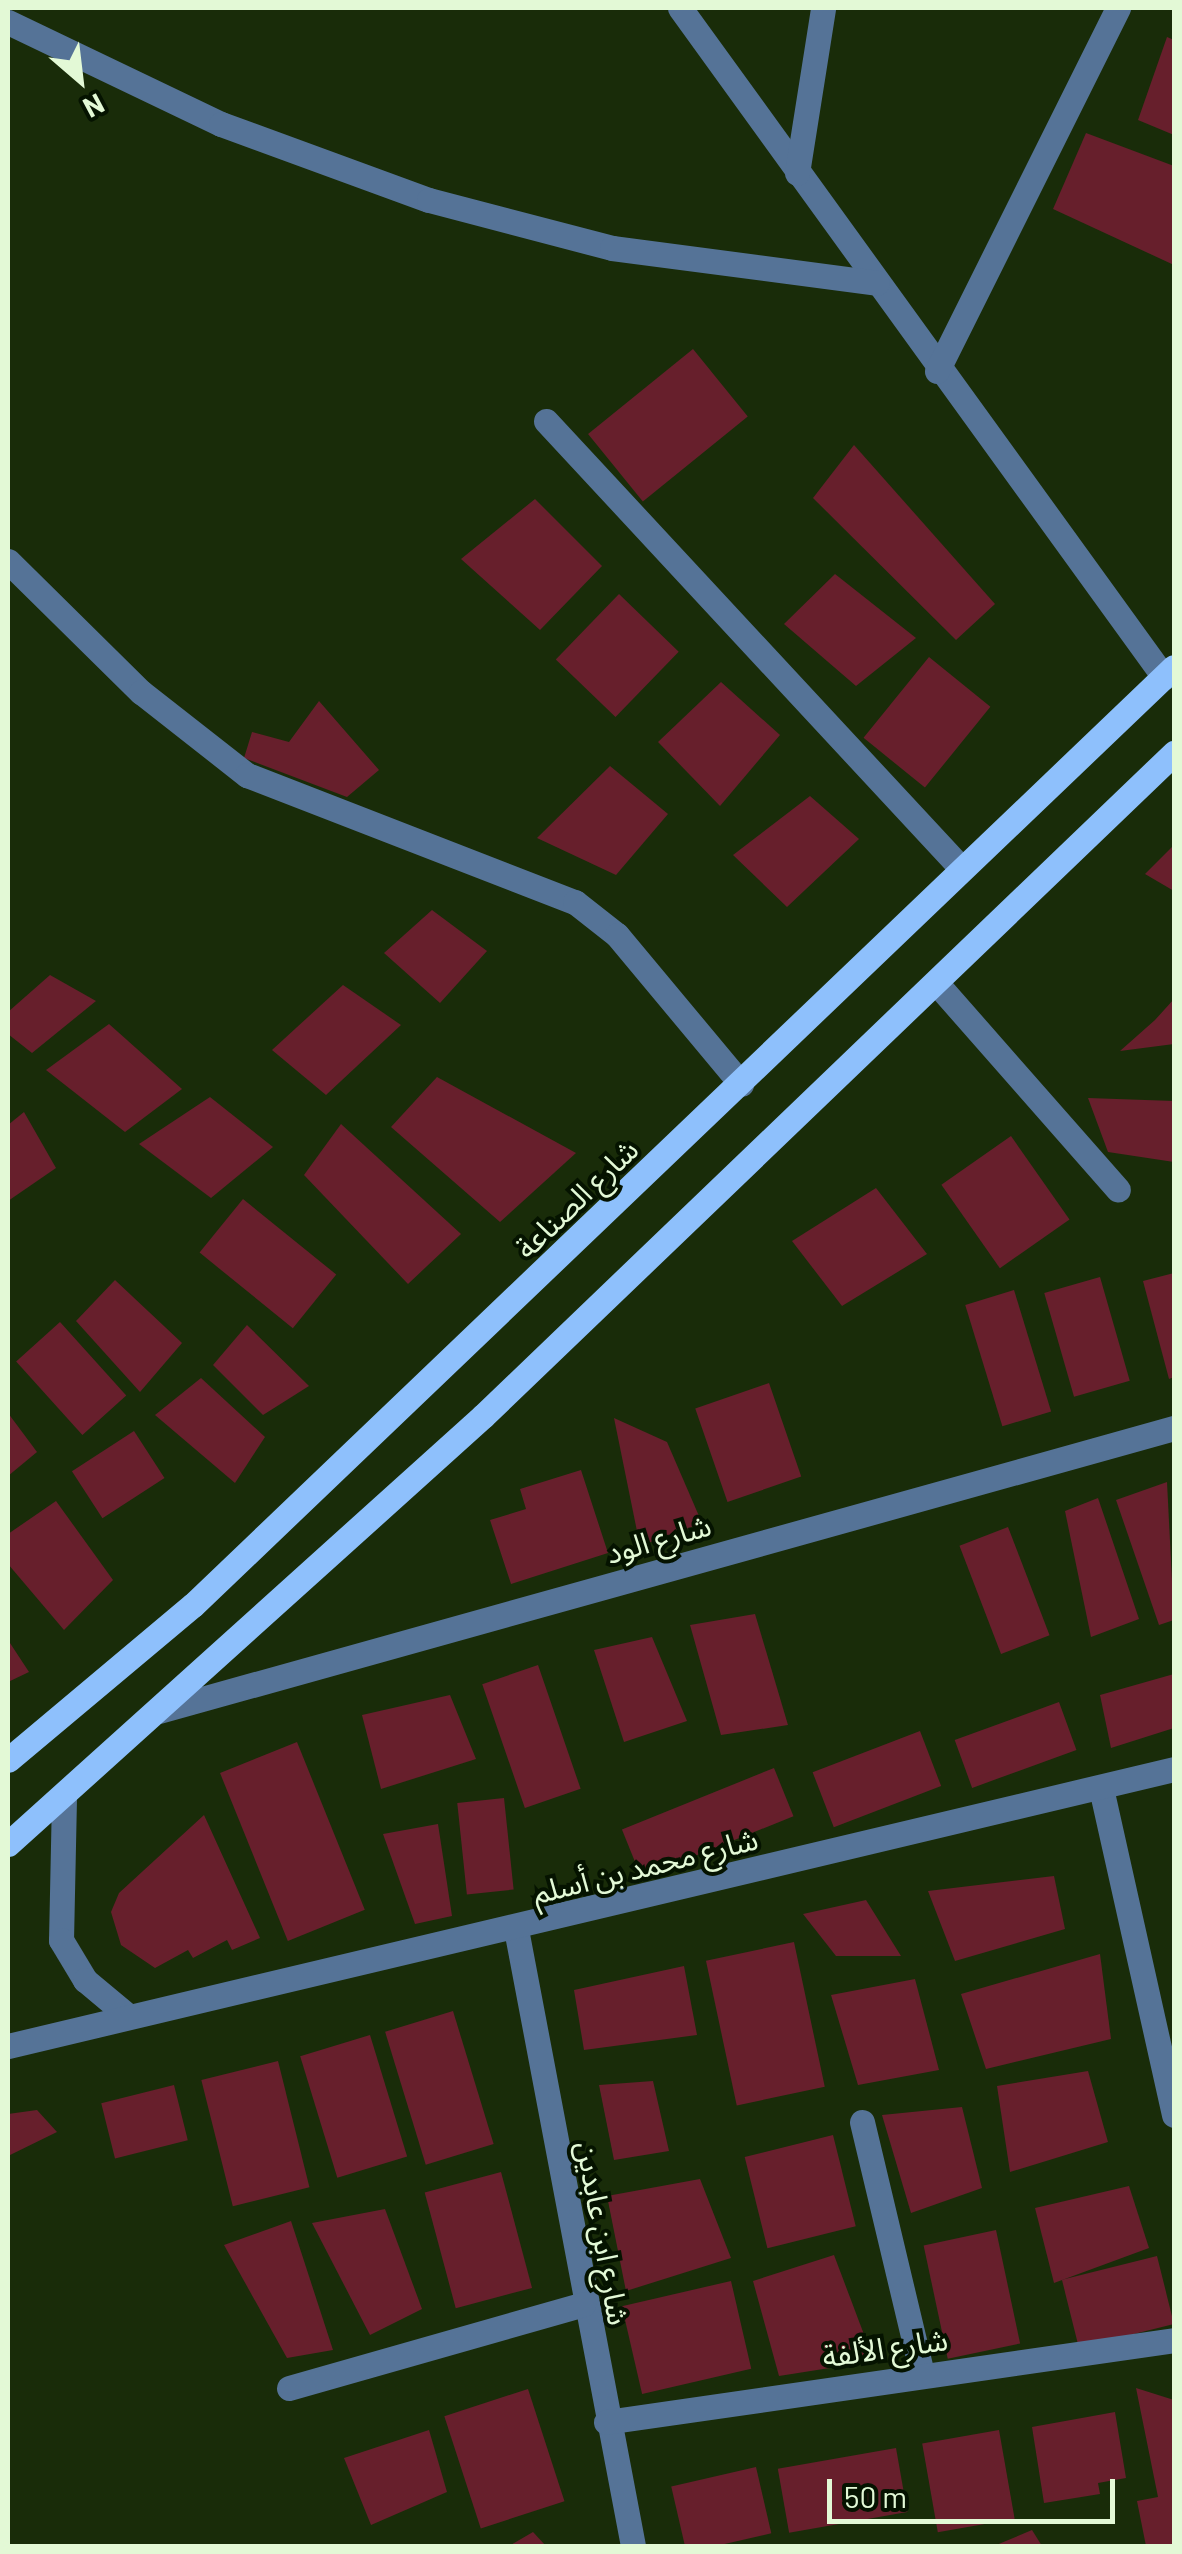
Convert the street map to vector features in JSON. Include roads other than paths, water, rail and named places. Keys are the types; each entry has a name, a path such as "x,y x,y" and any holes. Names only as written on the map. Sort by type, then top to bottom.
{"main road":[{"name":"شارع الصناعة","path":"8,1760 193,1605 1170,672"},
{"path":"8,1844 160,1711 939,986 1174,753"}],"street":[{"path":"680,8 936,371 1170,672"},
{"path":"797,173 823,8"},
{"path":"936,371 1118,8"},
{"path":"8,22 221,124 428,200 612,248 876,282"},
{"path":"546,422 961,868"},
{"path":"8,561 141,692 247,775 575,902 617,936 741,1084"},
{"path":"939,986 1118,1190"},
{"name":"شارع الود","path":"160,1711 1174,1428"},
{"name":"شارع محمد بن أسلم","path":"8,2046 516,1929 1174,1769"},
{"path":"1101,1788 1174,2115"},
{"path":"64,1798 60,1940 84,1980 128,2016"},
{"name":"شارع ابن عابدين","path":"516,1929 606,2422 634,2546"},
{"path":"862,2122 922,2374"},
{"path":"289,2388 584,2304"},
{"name":"شارع الألفة","path":"606,2422 1174,2340"}]}
